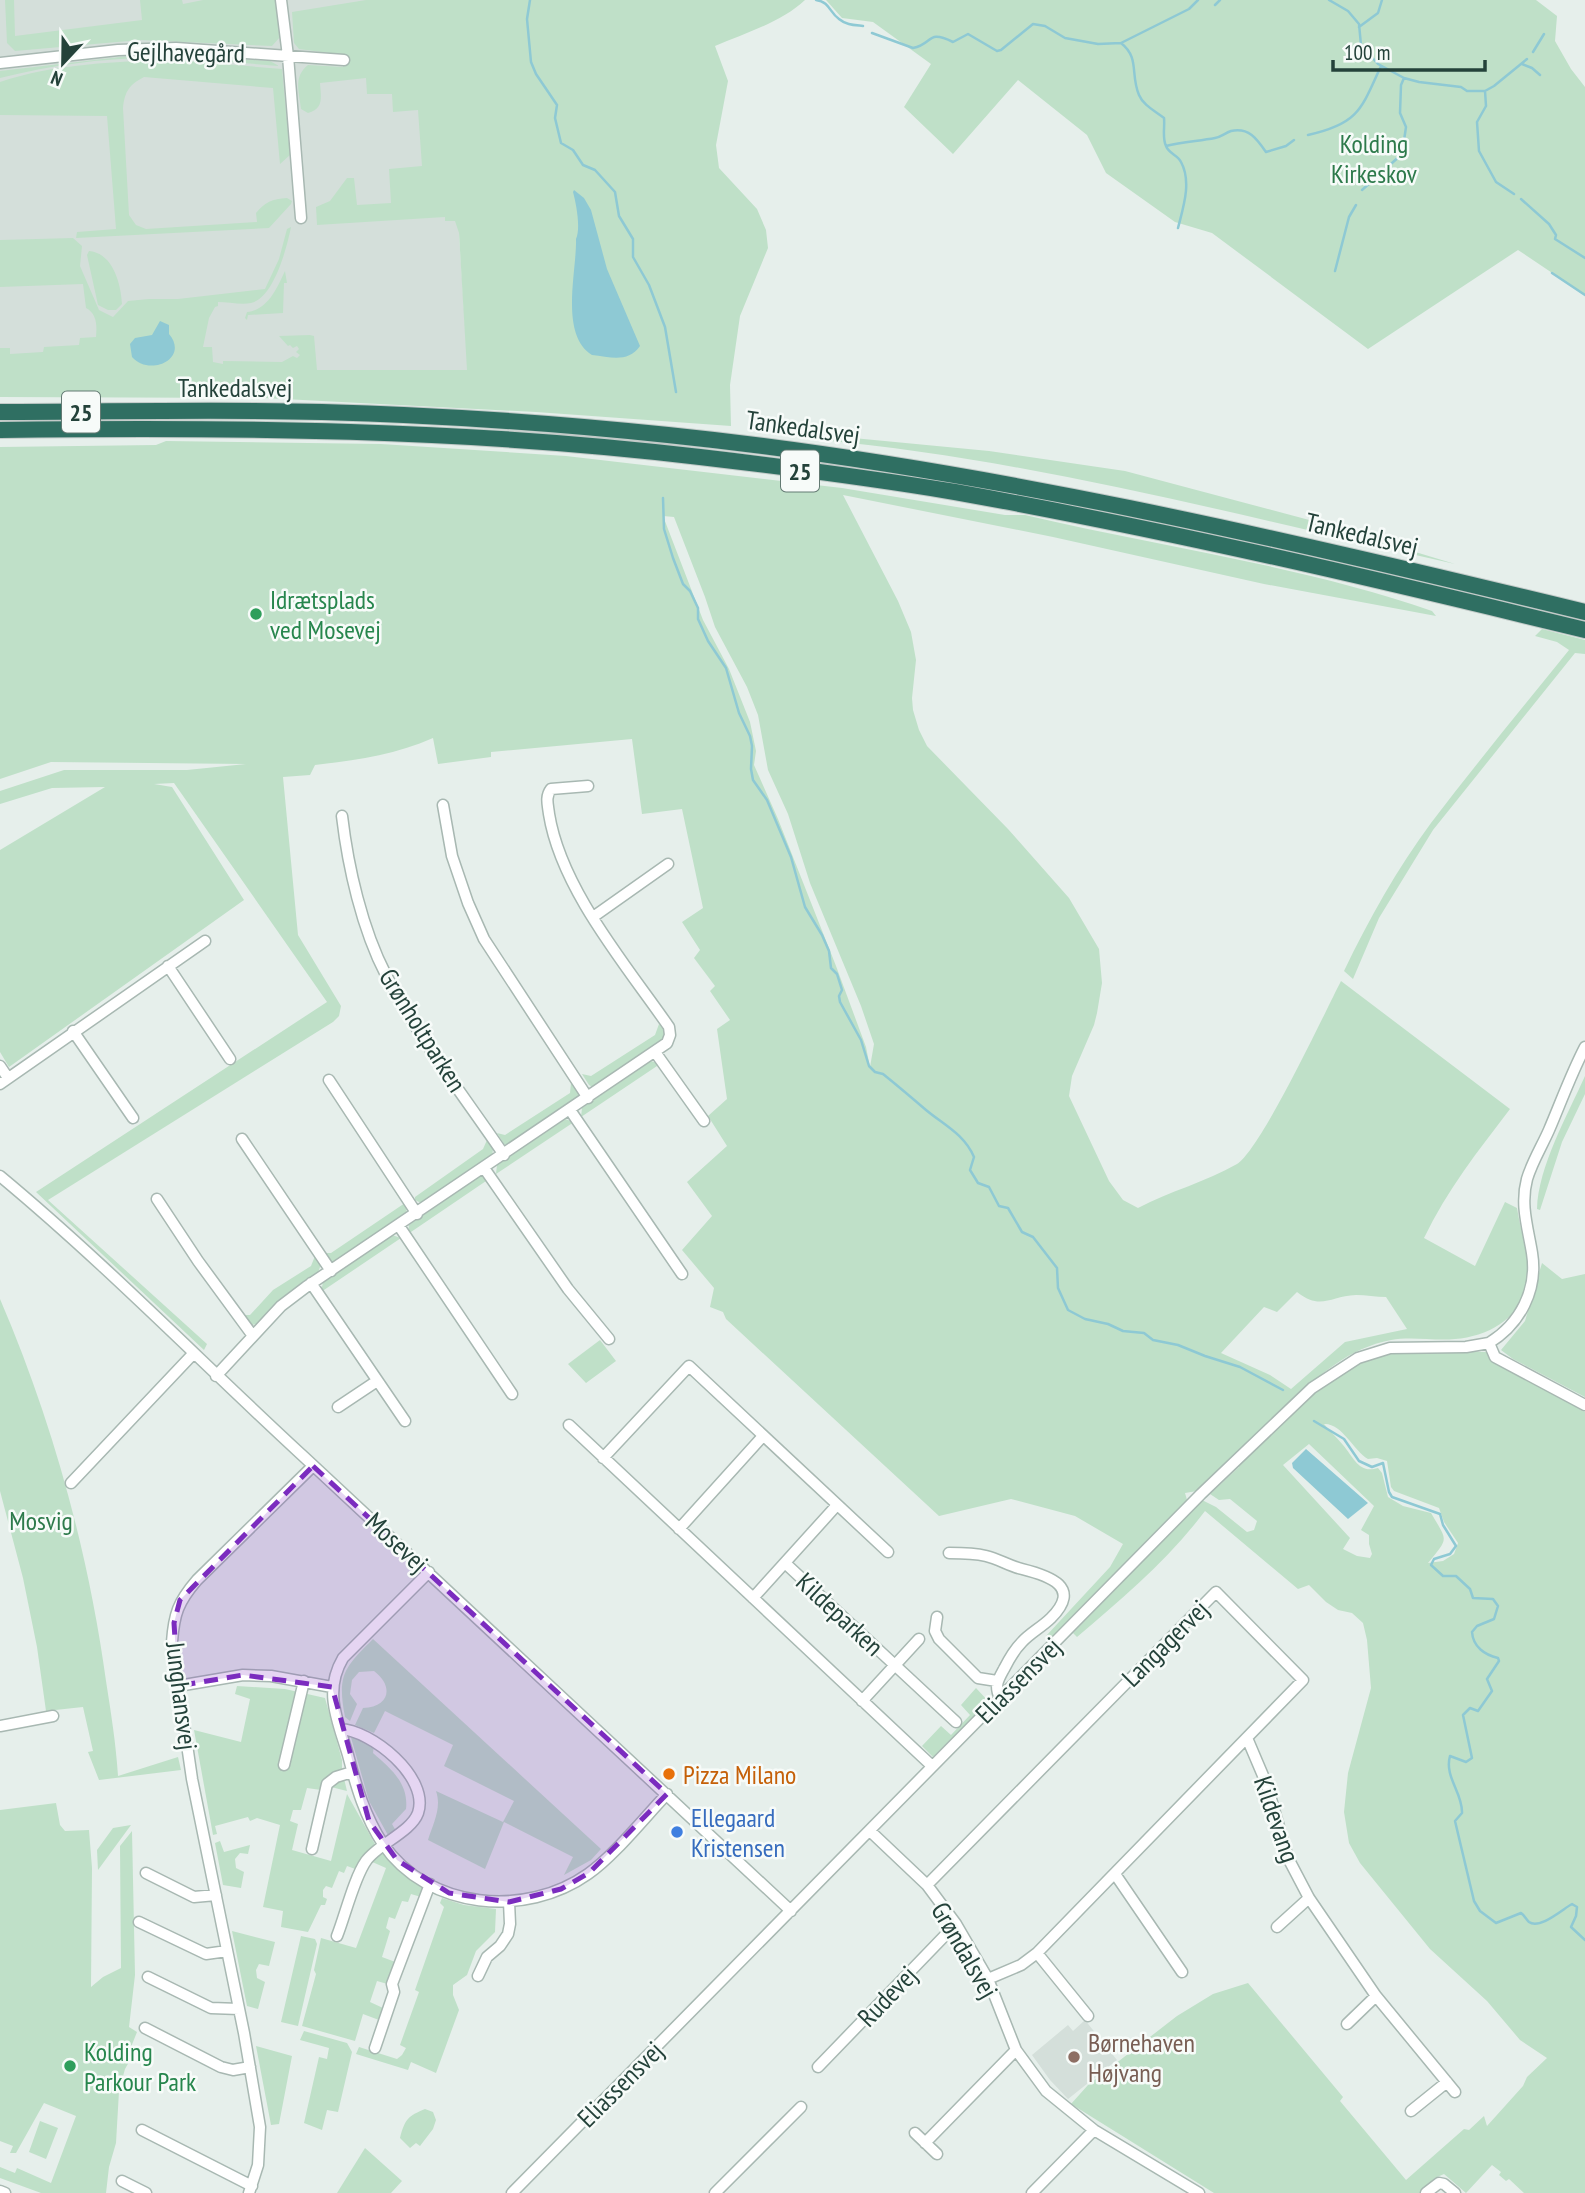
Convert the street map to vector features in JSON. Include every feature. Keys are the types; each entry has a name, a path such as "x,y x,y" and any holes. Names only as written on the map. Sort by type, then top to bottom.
{"highway":[{"name":"Tankedalsvej","path":"0,412 324,412 528,423 740,443 1051,491 1280,540 1585,612"},
{"name":"Tankedalsvej","path":"0,430 233,428 378,432 504,439 698,456 950,492 1108,521 1272,556 1585,630"}],"street":[{"path":"281,0 301,218"},
{"name":"Gejlhavegård","path":"0,58 0,63 118,50 176,48 344,60"},
{"path":"216,1376 281,1306 311,1283 667,1043 669,1027 593,917 565,869 553,835 547,799 551,789 588,786"},
{"path":"443,805 452,856 484,939 588,1098"},
{"name":"Grønholtparken","path":"342,816 356,892 385,973 405,1008 504,1155"},
{"path":"593,917 668,864"},
{"path":"0,1066 4,1081 205,941"},
{"path":"168,965 230,1059"},
{"path":"73,1031 133,1118"},
{"path":"1585,1047 1527,1180 1523,1206 1533,1255 1531,1288 1516,1321 1489,1343 1495,1357 1585,1405"},
{"path":"655,1052 704,1121"},
{"path":"328,1080 417,1214"},
{"path":"570,1110 682,1274"},
{"path":"243,1139 331,1270"},
{"path":"484,1168 568,1289 607,1331"},
{"name":"Mosevej","path":"0,1177 51,1219 791,1911"},
{"path":"157,1199 253,1336"},
{"path":"399,1226 512,1394"},
{"path":"311,1283 405,1421"},
{"name":"Eliassensvej","path":"512,2193 870,1831 931,1765 1201,1494 1312,1388 1358,1357 1390,1348 1466,1347 1489,1343"},
{"path":"71,1483 193,1354"},
{"path":"603,1458 689,1366 888,1552"},
{"path":"338,1407 377,1381"},
{"name":"Kildeparken","path":"569,1426 931,1765"},
{"path":"679,1529 763,1436"},
{"name":"Junghansvej","path":"142,2130 251,2189 261,2148 260,2127 192,1779 172,1642 180,1600 313,1466"},
{"name":"Kildeparken","path":"753,1598 837,1505"},
{"path":"949,1553 1042,1574 1055,1580 1064,1593 1059,1609 1022,1641 997,1681 1000,1698"},
{"name":"Kildeparken","path":"785,1563 956,1722"},
{"path":"429,1572 343,1658 335,1672 332,1687 340,1729 369,1821 384,1846 411,1873 430,1884 483,1902 509,1902 538,1897 561,1889 589,1873 667,1794"},
{"name":"Langagervej","path":"926,1885 1216,1592 1303,1680 1037,1952 1021,1965 988,1979"},
{"path":"937,1617 935,1631 939,1639 978,1678 997,1681"},
{"name":"Kildeparken","path":"862,1701 919,1639"},
{"path":"178,1686 243,1675 271,1676 332,1687"},
{"path":"284,1765 303,1681"},
{"path":"0,1726 53,1716"},
{"path":"337,1937 365,1863 418,1814 416,1790 410,1776 391,1754 350,1729 340,1729"},
{"name":"Kildevang","path":"1247,1738 1267,1786 1288,1858 1323,1922 1376,1996 1455,2092"},
{"path":"312,1849 327,1784 336,1777 352,1772"},
{"name":"Grøndalsvej","path":"870,1831 926,1885 956,1924 988,1979 1016,2050 1045,2091 1094,2130 1194,2191"},
{"path":"146,1873 194,1897 216,1895"},
{"path":"1115,1874 1182,1972"},
{"path":"375,2048 394,1992 392,1984 430,1884"},
{"path":"1278,1927 1309,1898"},
{"path":"478,1976 486,1957 500,1946 508,1934 509,1902"},
{"path":"139,1922 206,1954 227,1951"},
{"name":"Rudevej","path":"818,2067 956,1924"},
{"path":"1037,1952 1088,2016"},
{"path":"148,1977 211,2008 239,2009"},
{"path":"1347,2024 1376,1996"},
{"path":"145,2028 221,2067 233,2070 250,2067"},
{"path":"925,2143 1016,2050"},
{"path":"1411,2111 1447,2082"},
{"path":"715,2193 801,2107"},
{"path":"1032,2193 1094,2130"},
{"path":"915,2133 937,2154"},
{"path":"121,2181 146,2193"},
{"path":"1426,2193 1438,2183 1444,2184 1455,2193"},
{"path":"0,2191 5,2193"}],"highlighted area":[{"path":"313,1466 667,1794 589,1873 561,1889 509,1902 449,1893 397,1860 369,1821 332,1687 243,1675 178,1686 174,1623 180,1600"}],"shaded area":[{"path":"0,0 455,0 459,234 468,370 0,372"},
{"name":"Børnehaven Højvang","path":"1085,2020 1117,2060 1068,2099 1032,2055 1068,2025 1073,2031"}],"green space":[{"path":"5,0 14,0 15,36 142,20 140,0 182,0 183,4 203,0 275,0 280,37 272,46 140,40 15,51 7,43"},
{"path":"366,0 805,0 774,21 715,46 728,81 716,145 719,168 757,209 766,230 768,248 740,316 730,385 731,426 536,412 264,398 0,397 0,348 10,348 10,354 43,352 44,347 79,345 80,338 96,337 96,320 86,308 83,284 0,287 0,240 73,238 82,246 80,266 99,310 113,317 128,301 178,299 265,289 279,259 287,229 291,227 278,271 266,292 251,303 218,302 215,307 209,318 203,347 212,347 213,362 282,362 293,356 297,358 300,355 296,352 299,349 297,346 288,346 279,336 310,335 314,336 317,370 467,370 459,233 455,221 445,221 445,217 317,225 316,207 330,201 347,178 354,178 357,205 391,203 389,169 422,166 418,110 393,112 392,94 367,94 366,78 320,83 321,98 317,109 308,113 301,109 298,85 303,70 308,65 343,67 344,55 299,49 294,43 292,12"},
{"name":"Kolding Kirkeskov","path":"826,0 1536,0 1557,16 1555,41 1585,87 1585,295 1518,250 1368,349 1212,233 1175,222 1106,173 1087,135 1018,80 953,154 904,107 931,64 873,22 842,18"},
{"path":"137,55 270,61 279,66 190,59 120,59 39,69 0,78 0,71"},
{"path":"175,60 282,69 290,155 280,164 273,88 144,77 129,89 123,108 129,215 136,225 146,229 257,222 256,213 269,202 287,198 292,201 291,204 269,228 76,238 77,232 116,229 107,116 0,115 0,82 64,67"},
{"path":"89,251 104,257 114,271 122,304 116,310 108,310 98,305 87,255"},
{"path":"285,271 287,283 284,283 283,313 248,315 247,320 247,312 266,303"},
{"path":"822,435 989,451 1125,471 1313,521 1455,564 1140,492 981,461 821,440"},
{"path":"166,441 381,444 566,456 842,488 1005,515 1025,515 1332,581 1432,611 1436,616 1264,584 1053,537 843,495 898,601 911,632 916,660 913,710 927,746 1008,829 1069,898 1099,949 1102,983 1097,1013 1072,1076 1069,1096 1109,1181 1123,1200 1138,1208 1237,1164 1248,1153 1276,1108 1341,981 1510,1109 1453,1187 1424,1238 1475,1266 1505,1202 1517,1208 1526,1252 1528,1282 1517,1308 1497,1326 1470,1337 1399,1339 1362,1349 1323,1373 1289,1404 1298,1408 1343,1372 1373,1356 1397,1351 1444,1350 1486,1352 1494,1362 1585,1412 1585,2193 1524,2193 1509,2179 1506,2181 1499,2175 1501,2172 1492,2165 1466,2193 1444,2174 1435,2178 1421,2193 1214,2193 1071,2104 1088,2085 1177,2016 1213,1994 1248,1983 1343,2097 1340,2101 1406,2180 1464,2129 1469,2130 1484,2116 1487,2126 1523,2086 1527,2077 1547,2058 1520,2040 1487,2001 1430,1949 1360,1863 1349,1843 1344,1812 1348,1773 1371,1688 1363,1623 1352,1613 1338,1610 1309,1585 1298,1589 1205,1511 1161,1562 1128,1593 1077,1637 1073,1633 1202,1500 1216,1507 1247,1532 1254,1530 1257,1521 1230,1499 1219,1500 1210,1494 1239,1467 1232,1458 1197,1491 1185,1493 1185,1505 1051,1641 1046,1636 1110,1567 1123,1544 1075,1516 1011,1499 939,1516 726,1319 723,1312 710,1307 714,1288 682,1250 712,1216 687,1182 727,1146 708,1116 727,1099 717,1029 730,1020 710,991 715,986 694,958 700,950 682,922 703,908 682,809 642,814 632,739 491,752 491,757 438,764 433,738 390,753 315,765 310,775 283,777 298,935 341,1006 339,1016 48,1200 207,1344 204,1350 36,1192 327,1002 174,783 154,784 172,787 244,900 9,1067 0,1052 0,850 105,787 52,788 0,804 0,791 64,770 187,770 246,764 51,762 0,779 0,447 156,445","holes":["663,516 674,517 715,627 747,687 758,715 768,770 788,814 810,883 874,1044 870,1067 866,1047 836,966 754,765 756,751 750,722 729,669 703,620","1297,1292 1305,1298 1319,1302 1356,1295 1386,1297 1407,1329 1345,1342 1291,1389 1270,1375 1221,1353 1264,1307 1277,1312","1324,1424 1342,1432 1368,1459 1387,1461 1394,1491 1439,1508 1444,1522 1458,1543 1454,1554 1443,1561 1428,1563 1444,1539 1431,1513 1403,1506 1388,1497 1382,1473 1378,1468 1361,1467","1309,1444 1374,1506 1361,1530 1369,1535 1372,1554 1370,1558 1357,1556 1343,1549 1350,1538 1283,1465"]},
{"path":"1542,629 1585,640 1585,654 1575,653 1433,830 1379,918 1353,979 1344,971 1395,876 1431,823 1569,650 1557,642 1535,636"},
{"path":"659,1024 665,1032 661,1043 594,1088 589,1085 582,1074 591,1076 655,1035"},
{"path":"651,1061 660,1064 581,1117 582,1108"},
{"path":"1585,1076 1585,1094 1562,1142 1540,1210 1537,1209 1548,1158"},
{"path":"574,1082 579,1090 578,1098 509,1145 504,1144 497,1133 505,1135 570,1093 571,1083"},
{"path":"565,1119 574,1122 496,1174 497,1165"},
{"path":"487,1140 493,1149 492,1157 421,1203 415,1200 415,1197 483,1149"},
{"path":"480,1176 489,1179 408,1234 409,1225"},
{"path":"405,1203 406,1214 337,1262 328,1260 324,1253 331,1253"},
{"path":"392,1235 401,1238 321,1292 323,1282"},
{"path":"315,1256 321,1264 318,1273 257,1324 251,1325 244,1315 250,1315 273,1290 311,1266"},
{"path":"1542,1263 1562,1279 1585,1274 1585,1397 1501,1350 1525,1321"},
{"name":"Mosvig","path":"0,1299 52,1438 78,1534 98,1632 118,1776 178,1757 181,1770 99,1780 88,1752 93,1751 83,1707 46,1711 23,1578 0,1491"},
{"path":"600,1340 616,1361 586,1383 568,1364"},
{"path":"373,1639 601,1849 591,1860 564,1875 573,1857 504,1822 485,1869 428,1840 437,1810 436,1791 503,1822 514,1801 444,1766 453,1745 385,1711 374,1733 355,1725 363,1708 379,1704 386,1695 385,1683 374,1671 359,1672 352,1680 350,1694 357,1704 350,1721 345,1717 342,1691 345,1673"},
{"path":"237,1686 285,1689 325,1698 342,1760 347,1791 323,1785 321,1790 307,1788 301,1810 293,1810 290,1821 298,1824 292,1850 331,1861 347,1794 376,1846 358,1870 347,1866 344,1873 339,1871 332,1888 326,1886 323,1890 323,1897 327,1899 325,1905 321,1905 308,1932 281,1927 283,1911 263,1907 280,1825 257,1818 250,1821 248,1817 215,1826 217,1834 213,1835 194,1730 241,1742 250,1699 235,1694"},
{"path":"976,1688 989,1702 933,1757 922,1746 941,1726 951,1735 970,1715 961,1705"},
{"path":"350,1734 374,1745 373,1753 397,1777 405,1791 406,1809 392,1824 396,1831 389,1837 369,1801"},
{"path":"56,1803 60,1825 65,1831 89,1830 92,1868 91,1987 121,1968 120,1846 132,1831 135,1975 129,2027 137,2032 131,2047 133,2055 125,2069 119,2091 116,2143 109,2167 106,2193 41,2193 0,2178 0,2167 15,2173 17,2168 51,2183 76,2116 44,2103 16,2153 10,2153 13,2146 0,2141 0,1810"},
{"path":"131,1825 98,1870 97,1850 113,1828"},
{"path":"220,1841 224,1852 250,1845 248,1854 240,1853 235,1859 236,1868 244,1872 241,1888 223,1885 215,1843"},
{"path":"381,1852 425,1889 421,1897 411,1894 408,1902 402,1901 395,1919 389,1917 386,1928 390,1931 382,1957 398,1963 391,1985 377,1981 370,2002 383,2008 379,2020 363,2014 355,2041 302,2026 316,1974 314,1970 321,1938 356,1948 386,1868 370,1861"},
{"path":"442,1898 464,1905 496,1909 495,1932 476,1951 467,1975 453,1985 453,1995 459,2010 436,2073 411,2062 408,2070 356,2054 359,2047 397,2059 406,2048 400,2045 419,1992 415,1990 444,1907 440,1903"},
{"path":"232,1931 275,1942 269,1966 259,1964 256,1970 257,1978 265,1982 258,2009 247,2006"},
{"path":"301,1936 315,1939 317,1944 298,2026 281,2022"},
{"path":"304,2031 347,2043 352,2052 338,2112 327,2110 322,2130 304,2123 319,2057 327,2059 329,2048 300,2040"},
{"path":"256,2046 292,2056 279,2124 271,2125"},
{"path":"425,2109 433,2112 436,2120 433,2129 420,2146 416,2143 410,2148 400,2138 404,2126 411,2116"},
{"path":"40,2121 58,2128 46,2159 29,2152"},
{"path":"365,2148 402,2181 391,2193 337,2193"}],"water":[{"path":"574,190 584,198 591,210 607,269 640,346 625,357 592,355 582,345 576,333 572,301 578,222"},
{"path":"160,321 169,325 169,334 174,343 171,358 157,365 139,363 132,357 130,344 135,338 152,335"},
{"path":"1306,1449 1368,1503 1348,1519 1293,1468 1292,1463"}],"waterway":[{"path":"530,0 527,19 531,62 557,105 555,118 561,143 573,150 583,165 595,170 615,192 619,216 633,239 633,257 649,285 665,327 676,392"},
{"path":"816,0 827,5 842,21 863,26"},
{"path":"872,33 913,48 934,37 953,42 968,34 997,51 1033,24 1045,26 1065,38 1098,44 1121,43 1189,9 1198,0"},
{"path":"1215,5 1220,0"},
{"path":"1329,0 1348,11 1359,24 1361,45 1378,64 1404,78 1461,87 1467,91 1485,91 1527,59"},
{"path":"1359,27 1378,13 1382,0"},
{"path":"1533,52 1544,34"},
{"path":"1121,43 1131,54 1139,95 1146,105 1164,118 1166,146 1180,160 1184,170 1185,195 1178,228"},
{"path":"1522,64 1540,75"},
{"path":"1308,135 1338,126 1356,113 1381,66"},
{"path":"1362,190 1402,154 1406,127 1400,113 1401,85 1404,78"},
{"path":"1485,91 1486,106 1477,122 1479,151 1496,182 1514,194"},
{"path":"1166,146 1215,138 1237,130 1252,135 1266,152 1286,146 1294,140"},
{"path":"1521,199 1549,224 1556,235 1555,239 1585,258"},
{"path":"1335,271 1349,217 1356,205"},
{"path":"1552,273 1585,295"},
{"path":"663,498 664,529 673,558 683,584 690,591 698,608 698,619 708,641 726,668 739,713 750,736 753,780 767,800 791,857 805,907 822,935 829,951 831,968 837,974 842,990 840,1002 861,1040 869,1066 875,1072 883,1074 965,1142 974,1157 970,1170 978,1183 989,1187 999,1206 1008,1208 1022,1232 1033,1237 1057,1268 1058,1288 1068,1310 1085,1319 1108,1324 1123,1331 1144,1333 1153,1340 1178,1345 1240,1367 1283,1390"},
{"path":"1314,1421 1344,1439 1359,1461 1372,1467 1383,1463 1392,1497 1440,1514 1443,1525 1456,1546 1450,1554 1434,1559 1431,1565 1443,1576 1456,1576 1470,1589 1473,1598 1493,1599 1498,1606 1494,1619 1477,1626 1472,1632 1477,1646 1499,1661 1487,1679 1492,1691 1478,1711 1470,1708 1463,1715 1472,1758 1466,1762 1450,1756 1449,1764 1451,1778 1462,1806 1462,1813 1455,1821 1474,1901 1480,1911 1496,1923 1521,1913 1529,1922 1539,1923 1552,1918 1572,1904 1577,1907 1571,1927 1585,1940"}],"place":[{"name":"Idrætsplads ved Mosevej","path":"256,614"},
{"name":"Pizza Milano","path":"669,1774"},
{"name":"Ellegaard Kristensen","path":"677,1832"},
{"name":"Børnehaven Højvang","path":"1074,2057"},
{"name":"Kolding Parkour Park","path":"70,2066"}]}
